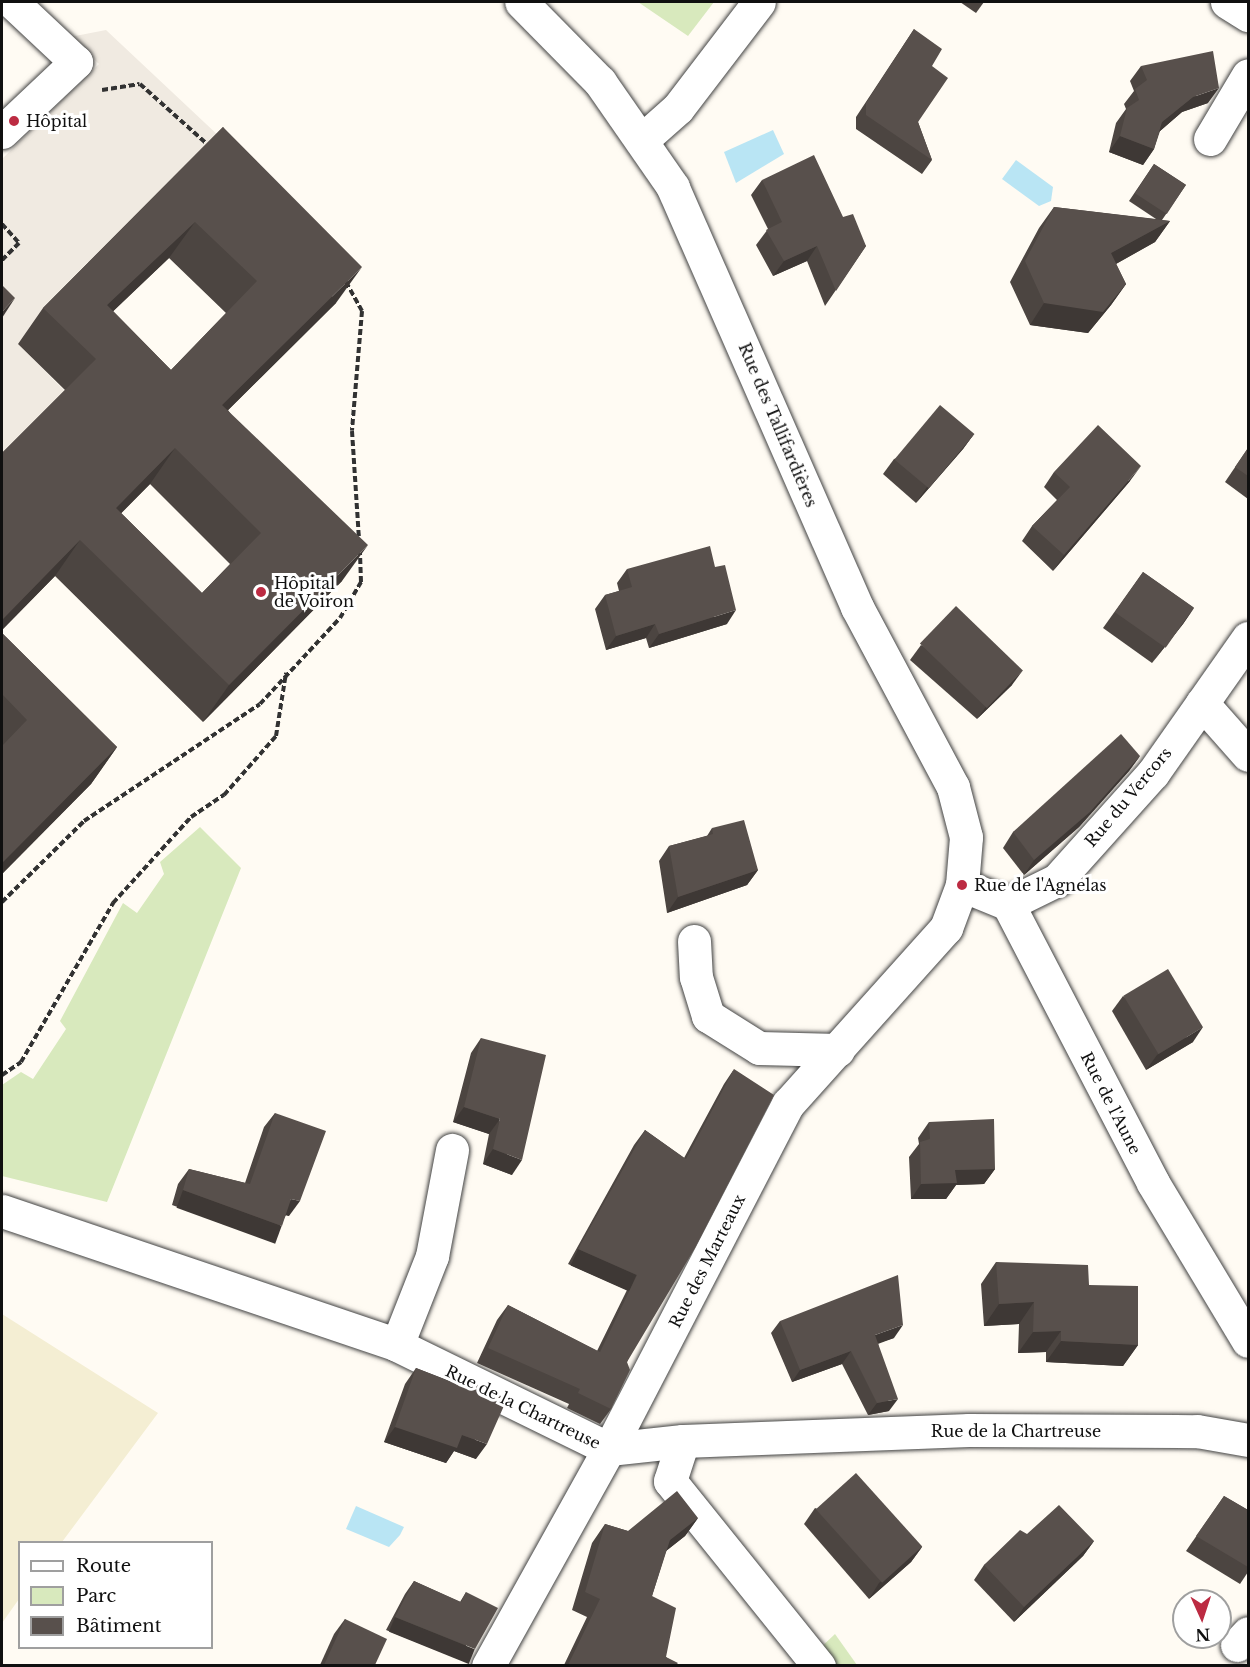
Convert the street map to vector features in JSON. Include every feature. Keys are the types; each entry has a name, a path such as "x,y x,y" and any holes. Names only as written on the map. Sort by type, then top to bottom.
{"street":[{"path":"2,132 76,62 12,2"},
{"name":"Rue des Tallifardières","path":"521,2 600,82 674,187 857,607 953,787 966,837 962,885"},
{"path":"642,140 678,108 759,2"},
{"path":"1227,2 1248,15"},
{"path":"1210,139 1248,75"},
{"name":"Rue du Vercors","path":"1008,904 1057,880 1153,773 1248,638"},
{"path":"1202,703 1248,755"},
{"path":"962,885 1008,904"},
{"name":"Rue des Marteaux","path":"488,1665 609,1449 788,1104 946,928 962,885"},
{"name":"Rue de l'Aune","path":"1008,904 1153,1183 1248,1341"},
{"path":"694,941 696,977 708,1016 759,1048 838,1050"},
{"path":"397,1345 432,1256 452,1150"},
{"name":"Rue de la Chartreuse","path":"2,1212 397,1345 609,1449 682,1441 969,1430 1197,1431 1248,1440"},
{"path":"682,1441 670,1481 819,1665"}],"path":[{"path":"54,82 68,95 140,84 219,156"},
{"path":"2,224 20,243 2,260"},
{"path":"2,902 84,821 260,704 286,673 340,618 361,582 352,431 362,311 339,270"},
{"path":"2,1075 21,1062 113,903 190,817 224,795 276,736 286,673"}],"shaded area":[{"path":"106,30 221,138 18,344 70,396 2,464 2,159 99,64 70,37"},
{"path":"2,1314 158,1413 63,1541 18,1541 18,1600 2,1623"}],"green space":[{"path":"638,2 714,2 688,36"},
{"path":"200,827 241,868 107,1202 2,1176 2,1085 21,1072 33,1079 66,1029 60,1021 123,903 137,913 164,874 160,862"},
{"path":"835,1634 857,1665 801,1666"}],"water":[{"path":"773,130 784,154 736,183 724,152"},
{"path":"1016,160 1053,187 1051,201 1039,206 1002,179"},
{"path":"356,1506 404,1527 400,1535 389,1547 346,1529"}],"building":[{"path":"914,29 942,49 932,66 948,78 918,122 932,160 866,115 866,103"},
{"path":"1213,51 1219,88 1193,97 1162,122 1154,149 1120,136 1127,108 1139,100 1135,89 1147,80 1141,66"},
{"path":"223,127 362,267 222,405 368,545 229,685 80,540 2,620 2,453 96,359 43,308","holes":["195,222 257,281 171,370 107,305","175,448 261,533 202,593 116,508"]},
{"path":"814,155 843,217 853,214 866,246 836,291 817,246 784,261 766,230 782,222 762,180"},
{"path":"1154,164 1186,185 1167,214 1135,193"},
{"path":"1054,207 1170,221 1111,253 1126,284 1103,312 1044,303 1025,261"},
{"path":"2,285 15,298 2,312"},
{"path":"940,405 974,434 929,488 894,459"},
{"path":"1098,425 1141,466 1064,555 1032,526 1070,487 1054,472"},
{"path":"1248,448 1248,476 1235,467"},
{"path":"710,546 715,567 725,565 736,610 659,634 655,624 616,636 605,595 632,587 627,569"},
{"path":"1143,572 1194,608 1166,648 1115,612"},
{"path":"956,606 1023,671 987,708 920,643"},
{"path":"2,633 117,747 2,863 2,746 27,720 2,694"},
{"path":"1121,734 1140,756 1090,812 1034,860 1013,832"},
{"path":"744,820 758,870 678,897 669,846 713,834 712,828"},
{"path":"1168,969 1203,1027 1158,1054 1123,996"},
{"path":"481,1038 546,1055 522,1160 493,1149 500,1119 464,1107"},
{"path":"734,1069 774,1095 695,1248 627,1362 630,1370 611,1409 578,1393 580,1389 488,1348 508,1305 600,1352 637,1275 578,1249 645,1130 686,1159"},
{"path":"275,1113 326,1131 300,1201 291,1199 282,1226 183,1190 189,1169 250,1184"},
{"path":"994,1119 995,1169 955,1170 957,1183 921,1184 920,1142 930,1139 929,1122"},
{"path":"996,1262 1088,1265 1089,1285 1138,1286 1138,1345 1061,1341 1061,1331 1033,1332 1034,1302 999,1304"},
{"path":"898,1275 903,1325 875,1335 898,1399 877,1403 851,1351 800,1370 780,1321"},
{"path":"416,1368 469,1389 472,1382 507,1399 487,1444 462,1435 457,1448 395,1427"},
{"path":"856,1473 922,1547 882,1583 816,1509"},
{"path":"677,1491 698,1518 670,1540 652,1596 676,1608 666,1657 678,1663 676,1665 568,1665 600,1599 585,1592 605,1524 628,1531"},
{"path":"1224,1496 1248,1510 1248,1567 1196,1536"},
{"path":"1059,1505 1094,1541 1024,1607 984,1565 1020,1530 1027,1534"},
{"path":"414,1581 461,1602 466,1592 498,1608 475,1649 395,1617"},
{"path":"345,1619 387,1639 375,1665 324,1665"}],"place":[{"name":"Hôpital","path":"14,121"},
{"name":"Hôpital de Voiron","path":"261,592"},
{"name":"Rue de l'Agnelas","path":"962,885"}]}
